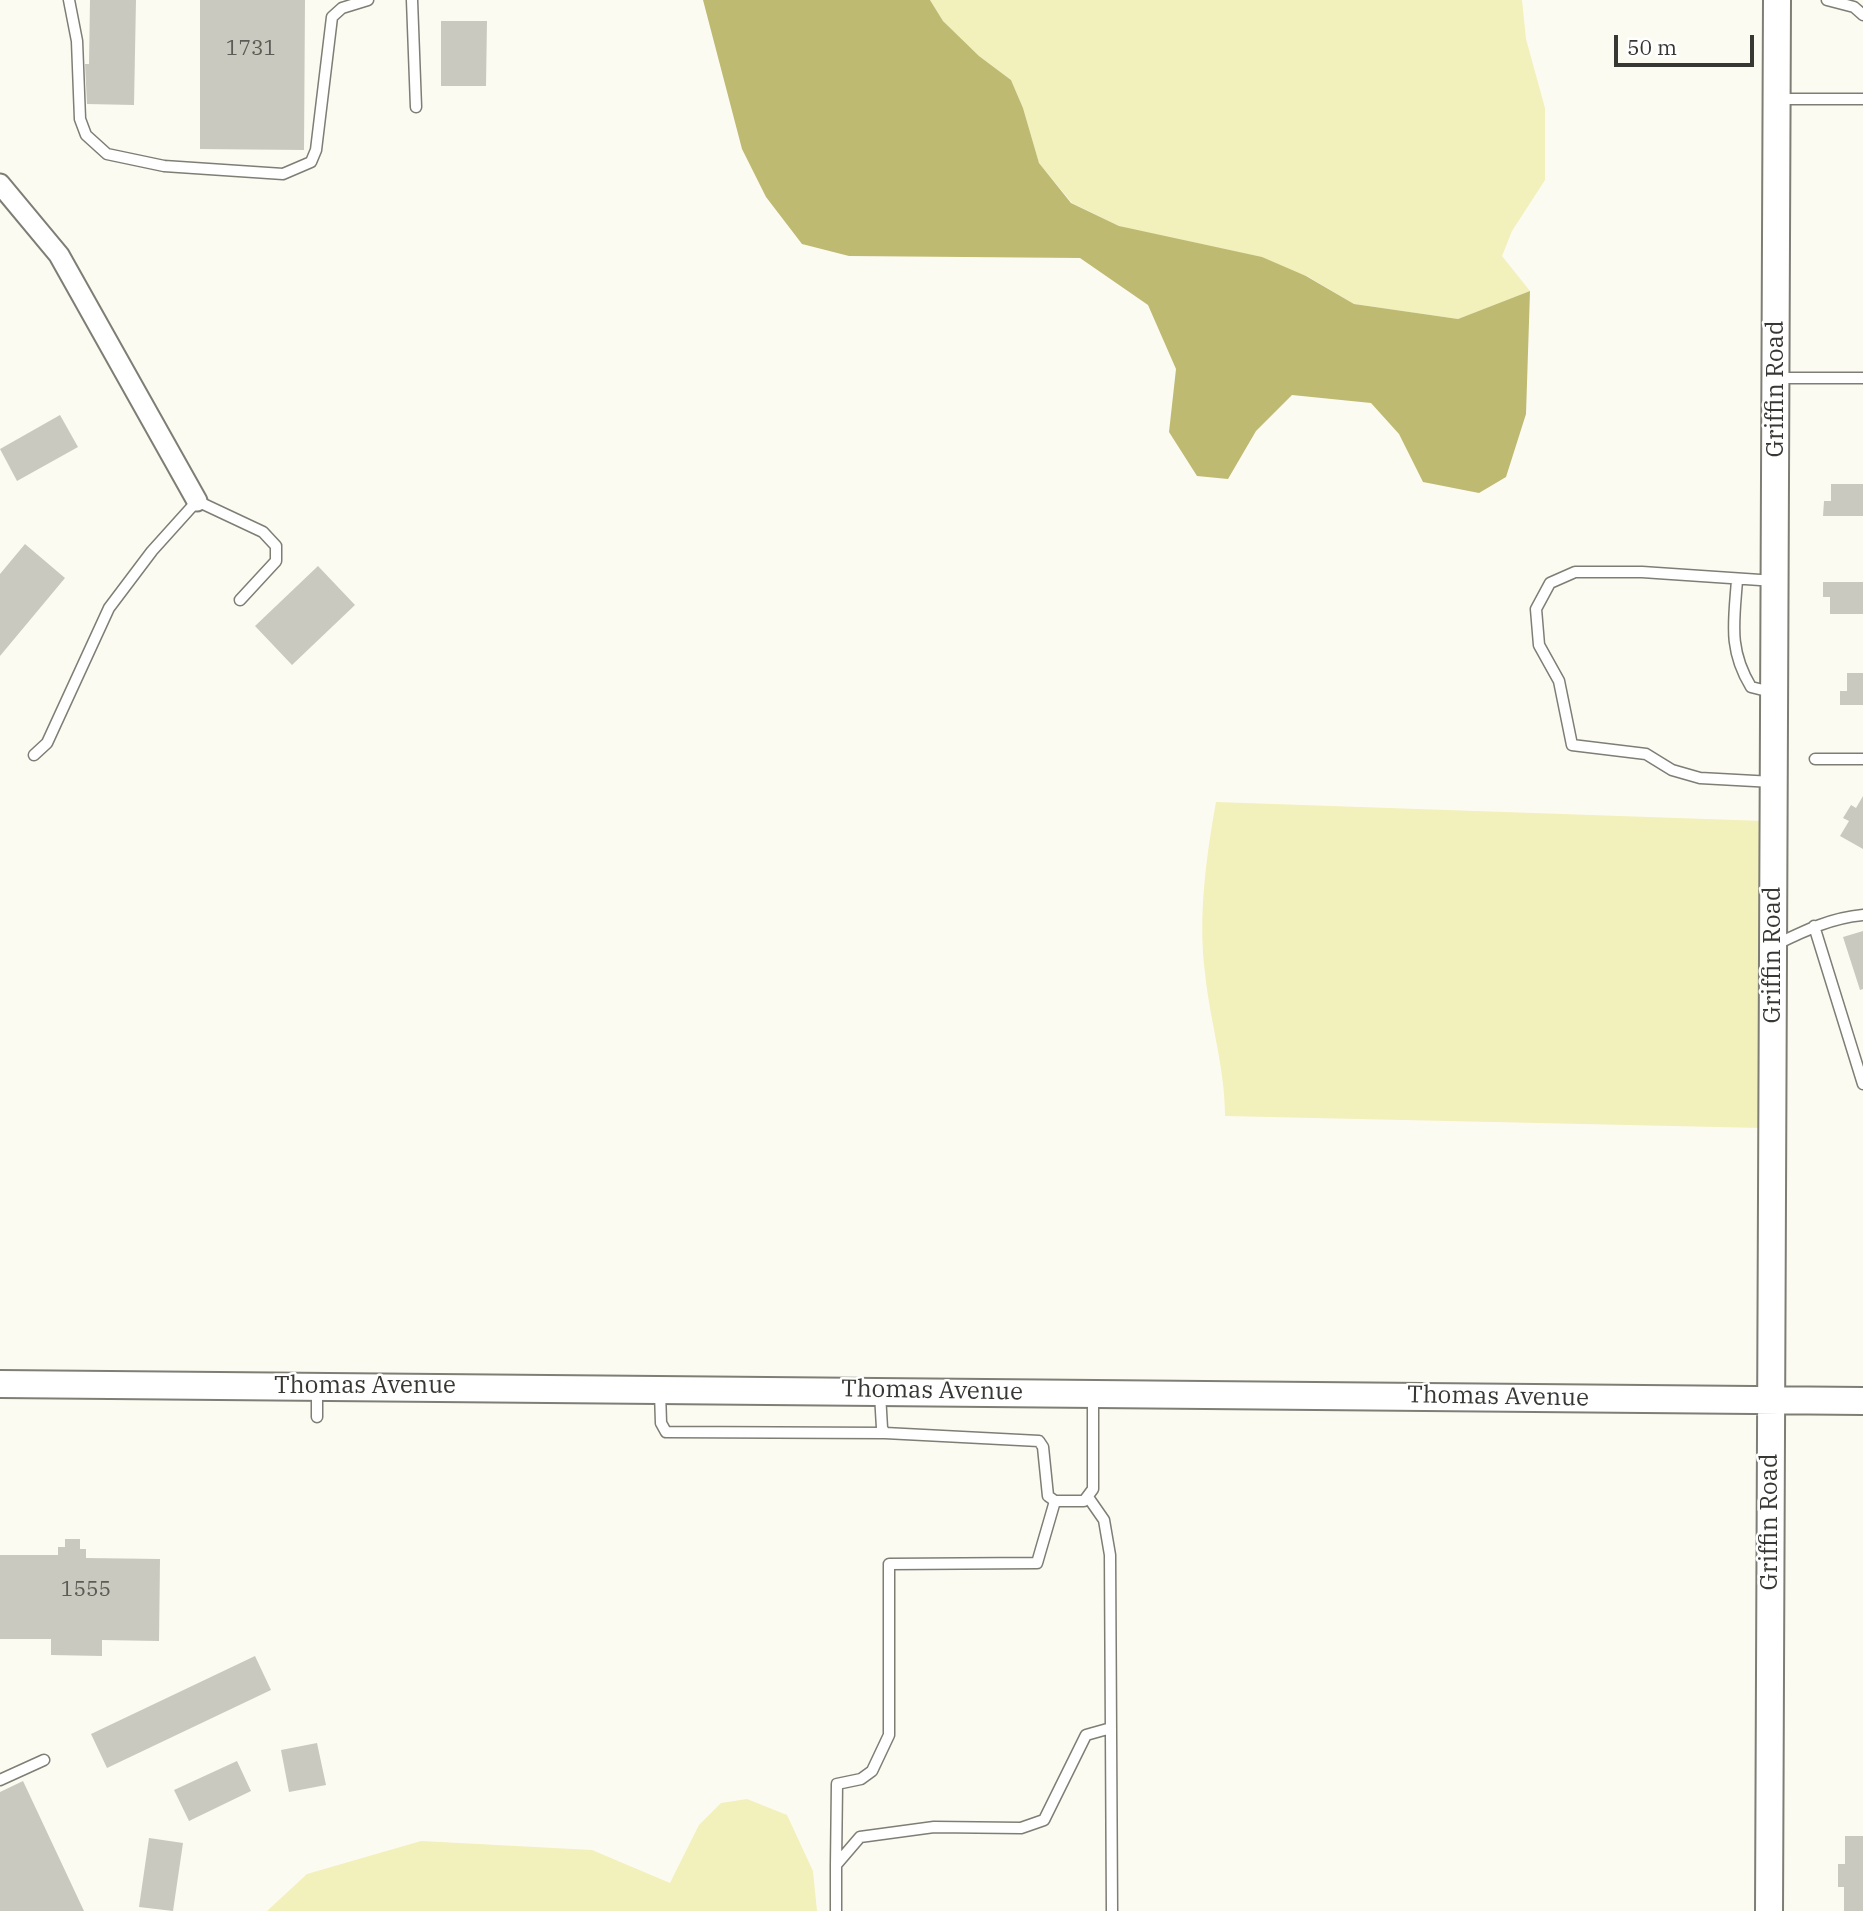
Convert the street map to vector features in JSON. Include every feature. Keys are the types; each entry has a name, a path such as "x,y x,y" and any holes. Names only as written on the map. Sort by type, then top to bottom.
{"street":[{"name":"Griffin Road","path":"1769,1911 1777,0"},
{"path":"0,184 59,255 197,501"},
{"name":"Thomas Avenue","path":"0,1384 1863,1401"}],"lane":[{"path":"69,0 77,41 80,119 96,146 120,158 164,166 283,174 311,162 316,150 332,17 342,8 368,0"},
{"path":"412,0 416,107"},
{"path":"1827,0 1854,7 1863,15"},
{"path":"1842,4 1861,0"},
{"path":"1777,99 1863,99"},
{"path":"1777,378 1863,378"},
{"path":"34,755 47,743 109,608 152,551 197,501 263,532 276,546 276,561 240,600"},
{"path":"1774,782 1700,778 1672,770 1646,754 1572,746 1559,681 1539,645 1536,609 1550,583 1575,572 1642,572 1775,581"},
{"path":"1737,579 1733,629 1737,664 1751,687 1775,693"},
{"path":"1815,759 1863,758"},
{"path":"1773,945 1814,926 1863,915"},
{"path":"1814,926 1863,1084"},
{"path":"317,1386 317,1417"},
{"path":"660,1388 661,1423 666,1432 885,1433 1040,1441 1043,1447 1048,1496 1055,1501 1084,1501 1093,1489 1093,1393"},
{"path":"880,1390 882,1428 885,1433"},
{"path":"1088,1497 1104,1520 1110,1555 1112,1911"},
{"path":"836,1911 837,1784 861,1779 872,1771 889,1735 889,1564 1037,1563 1055,1501"},
{"path":"836,1865 860,1837 934,1827 1021,1828 1044,1820 1086,1735 1111,1728"},
{"path":"0,1780 44,1760"}],"shaded area":[{"path":"703,0 930,0 943,21 979,56 1011,80 1023,108 1039,163 1071,203 1119,226 1262,257 1306,276 1354,304 1458,319 1530,291 1526,414 1506,477 1479,493 1423,482 1399,434 1371,403 1292,395 1256,431 1228,479 1197,476 1169,432 1176,369 1148,305 1080,258 849,256 802,244 766,197 742,149"},
{"path":"930,0 1522,0 1526,39 1545,108 1545,180 1512,231 1502,256 1530,291 1458,319 1354,304 1307,276 1119,226 1072,203 1039,163 1023,108 1011,80 979,56 943,21"},
{"path":"1216,802 1764,821 1762,1128 1225,1116 1223,1080 1210,1009 1202,930 1206,866"},
{"path":"747,1799 787,1815 813,1871 817,1911 267,1911 307,1874 421,1841 592,1850 670,1883 699,1825 721,1803"}],"building":[{"path":"90,0 136,0 134,105 87,104 85,64 89,64"},
{"path":"200,0 305,0 304,150 200,149"},
{"path":"441,21 487,21 486,86 441,86"},
{"path":"60,415 78,447 17,481 0,449"},
{"path":"1831,484 1863,484 1863,516 1823,516 1824,501 1831,501"},
{"path":"25,544 65,578 0,656 0,574"},
{"path":"318,566 355,605 292,665 255,626"},
{"path":"1823,582 1863,582 1863,614 1830,614 1830,597 1823,597"},
{"path":"1847,673 1863,673 1863,705 1840,705 1840,691 1847,691"},
{"path":"1863,796 1863,849 1840,836 1849,821 1843,818 1851,805 1856,808"},
{"path":"1863,931 1863,989 1860,990 1843,937"},
{"path":"65,1539 80,1539 80,1549 86,1549 86,1558 160,1559 159,1641 102,1640 102,1656 51,1655 51,1639 0,1639 0,1555 58,1555 58,1547 65,1547"},
{"path":"255,1656 271,1690 107,1768 91,1734"},
{"path":"317,1743 326,1785 289,1792 281,1750"},
{"path":"237,1761 251,1791 189,1821 174,1790"},
{"path":"23,1781 84,1911 0,1911 0,1792"},
{"path":"1845,1836 1863,1836 1863,1911 1844,1911 1844,1887 1838,1887 1838,1864 1845,1864"},
{"path":"149,1838 183,1843 173,1911 139,1907"}]}
